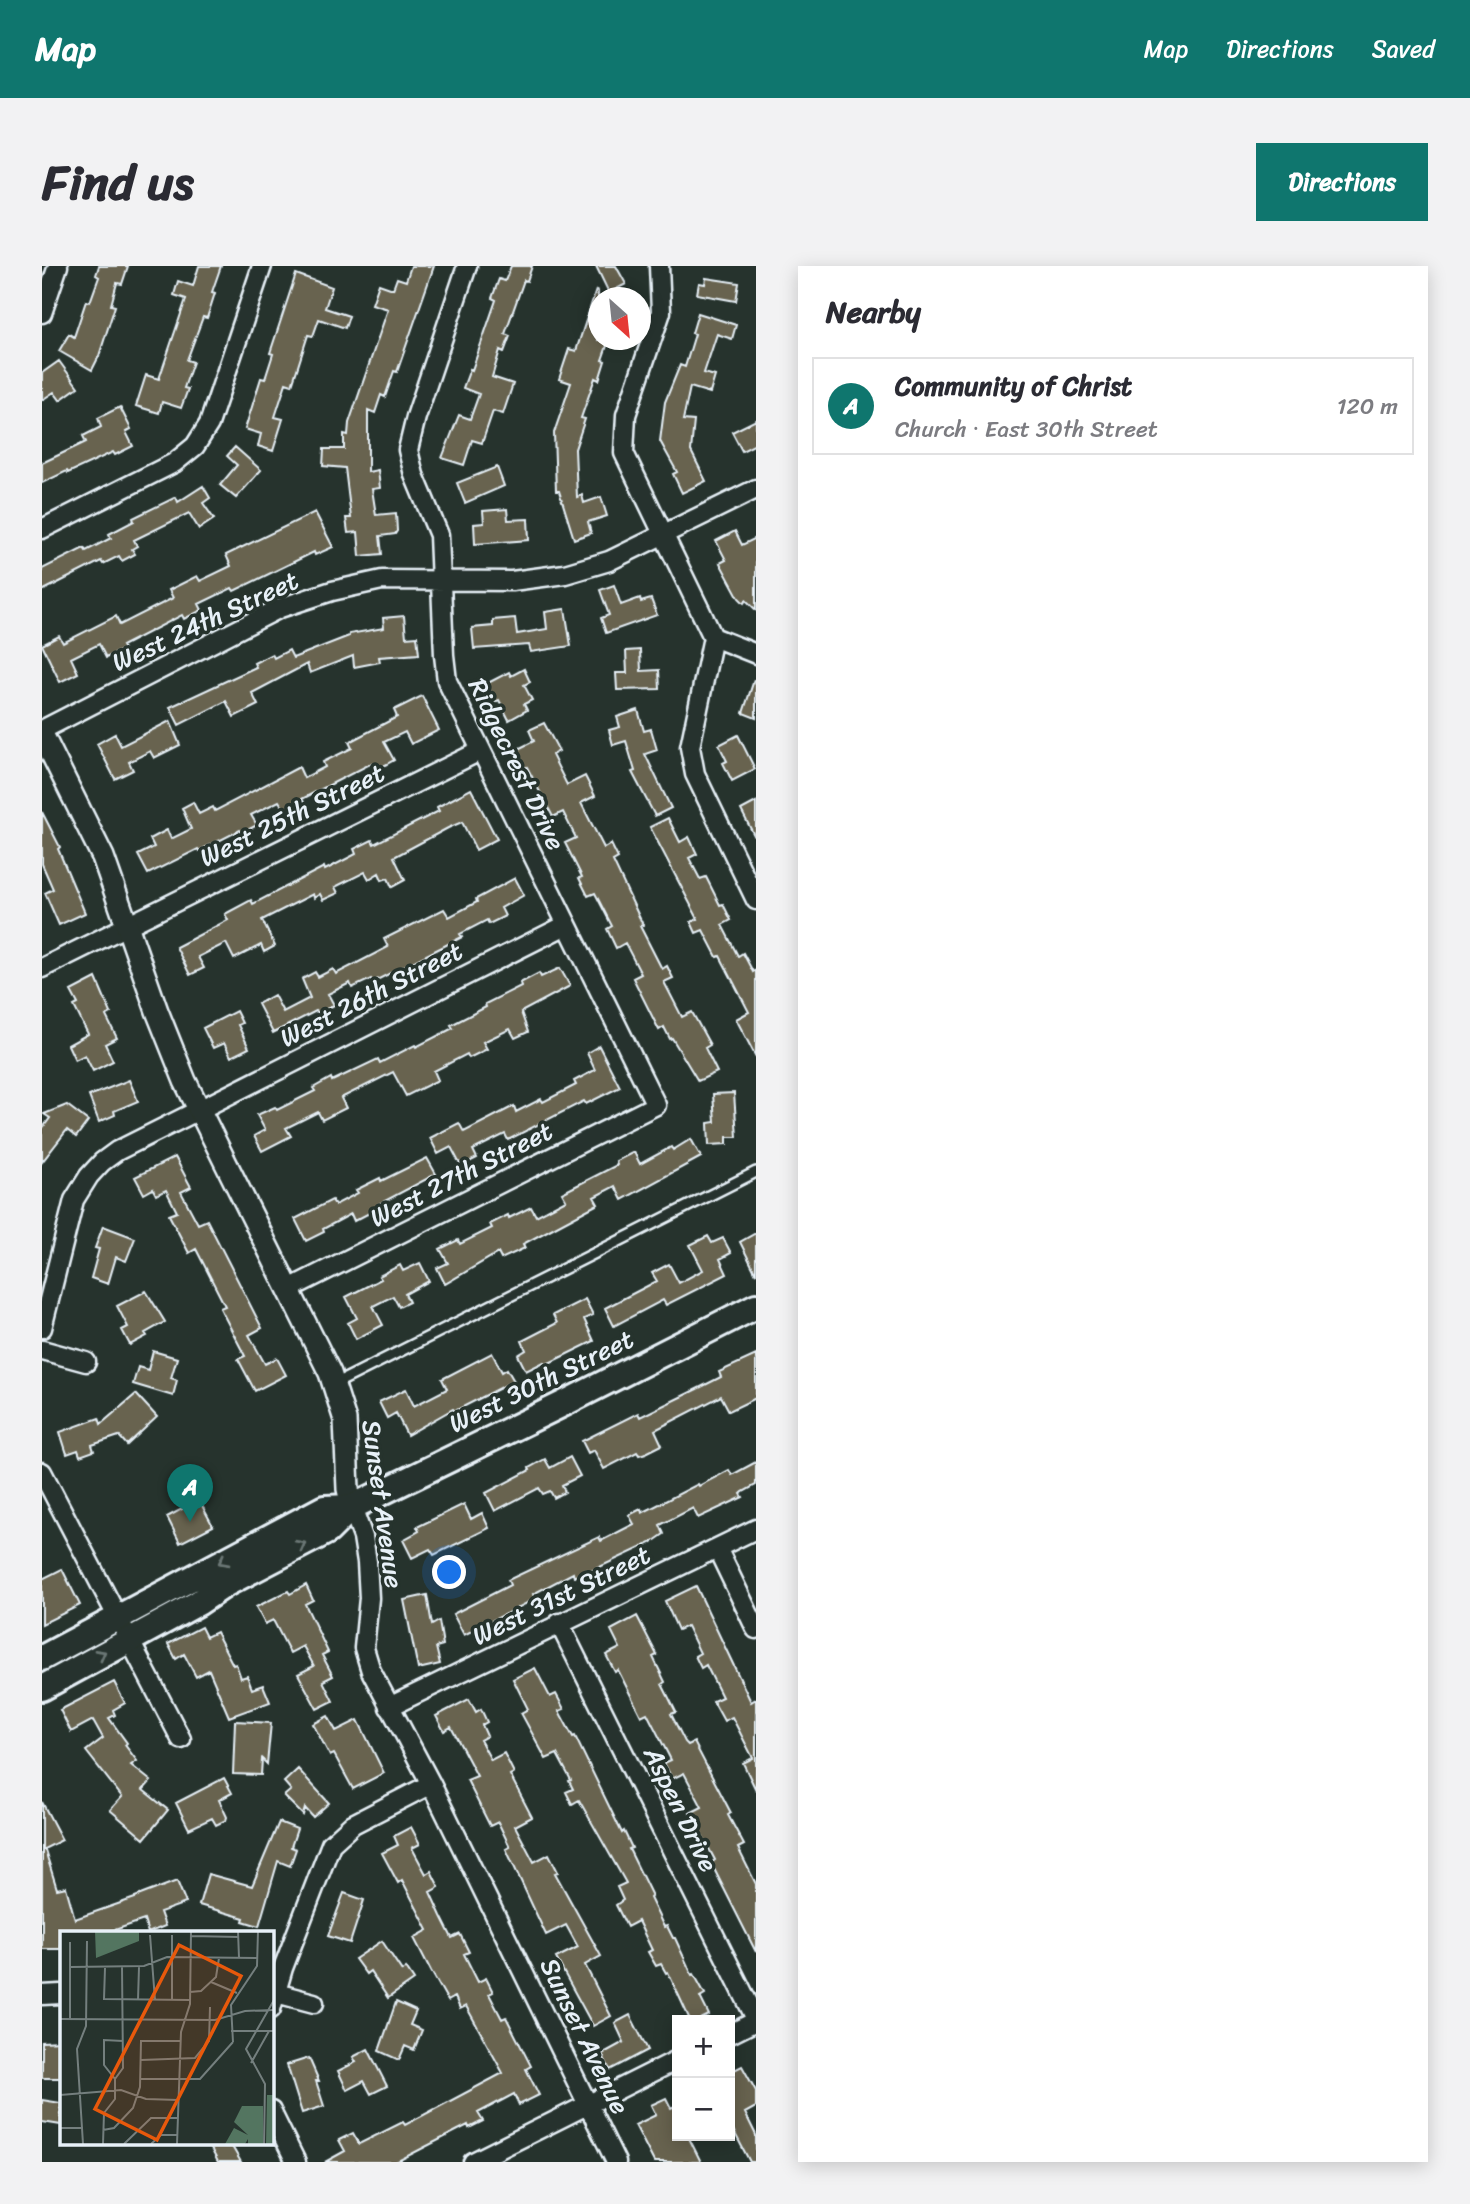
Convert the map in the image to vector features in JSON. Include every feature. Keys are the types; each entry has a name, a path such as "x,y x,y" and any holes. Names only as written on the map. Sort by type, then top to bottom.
{"main road":[{"name":"West 30th Street","path":"352,1507 756,1306"},
{"path":"42,1658 324,1508 352,1507"},
{"path":"42,1688 198,1603 226,1584 328,1531 352,1507"}],"street":[{"path":"42,313 58,266"},
{"path":"42,529 174,463 195,446 209,424 262,266"},
{"name":"Ridgecrest Drive","path":"467,266 416,417 408,450 414,475 439,535 447,681 656,1105"},
{"path":"659,266 661,312 626,415 624,453 713,637 690,747 695,774 756,900"},
{"name":"West 24th Street","path":"42,732 279,608 332,591 382,580 512,581 565,574 609,561 756,489"},
{"path":"713,637 756,654"},
{"name":"Sunset Avenue","path":"42,732 91,828 169,1043 199,1110 335,1384 345,1420 348,1489 363,1537 367,1562 369,1598 364,1648 371,1671 431,1784 616,2162"},
{"name":"West 25th Street","path":"42,968 480,751"},
{"name":"West 26th Street","path":"42,1328 74,1200 89,1176 117,1152 566,925"},
{"name":"West 27th Street","path":"289,1289 656,1105"},
{"path":"42,1350 86,1362"},
{"path":"42,1472 181,1739"},
{"name":"West 31st Street","path":"389,1707 756,1530"},
{"path":"718,1550 756,1629"},
{"name":"Aspen Drive","path":"559,1623 756,2020"},
{"path":"314,2003 274,2001 277,1967 331,1844 353,1824 431,1784"},
{"path":"42,1995 60,1994"},
{"path":"735,2031 756,2020"},
{"path":"473,2162 672,2062"},
{"path":"273,2115 296,2162"}],"lane":[{"path":"335,1384 756,1172"}],"building":[{"path":"99,266 128,266 122,284 117,283 111,305 115,306 92,370 59,351 69,334 74,337 86,301 90,302 99,277 96,275"},
{"path":"199,266 221,266 207,318 203,317 187,360 193,362 184,388 188,389 181,408 162,402 159,413 136,406 146,375 159,379 186,299 174,295 178,281 193,286"},
{"path":"411,266 434,266 397,372 394,371 385,397 381,395 375,413 368,410 368,472 378,470 380,488 372,489 376,515 396,513 397,531 395,534 380,536 382,554 360,556 358,532 348,533 346,518 351,518 345,468 323,466 324,449 344,449 344,434 348,435 349,423 388,309 372,304 379,284 393,289 397,278 406,281"},
{"path":"511,266 532,266 527,281 524,280 505,334 510,336 504,352 500,350 492,377 513,384 503,414 493,411 482,443 472,440 464,465 442,458 459,415 470,419 479,394 463,388 470,369 472,370 496,300 492,298 499,279 505,281"},
{"path":"596,266 616,266 626,284 620,287 606,287"},
{"path":"296,274 332,287 325,308 349,316 345,328 319,319 313,336 308,335 292,385 286,383 275,417 283,419 273,451 258,446 261,434 245,429 261,378 265,379 273,354 270,353"},
{"path":"706,278 739,283 736,301 697,294 699,283 705,284"},
{"path":"698,313 736,325 732,339 717,334 704,373 715,376 710,393 690,387 683,420 694,421 691,451 706,481 682,493 673,474 677,472 660,441 665,402 680,365 685,367"},
{"path":"588,314 588,350 606,350 602,360 605,361 599,380 595,378 581,418 585,419 575,449 577,497 582,495 584,503 601,497 607,516 588,522 591,533 574,539 559,491 556,491 554,433 571,383 559,379 569,349 576,351"},
{"path":"59,361 78,387 60,400 54,392 42,400 42,373"},
{"path":"120,407 131,429 126,432 133,446 42,483 42,463 86,442 83,436 101,427 98,418"},
{"path":"756,420 756,444 742,451 732,432"},
{"path":"235,447 261,470 236,498 220,485 237,465 227,456"},
{"path":"497,467 504,486 465,503 457,483"},
{"path":"203,486 210,498 203,503 214,519 199,529 189,513 134,540 137,546 132,549 135,554 122,561 119,556 103,564 101,561 42,591 42,569 84,548 86,551 111,538 109,534 134,521 133,518 176,497 178,502"},
{"path":"507,509 508,520 528,519 529,540 475,544 474,524 484,523 483,511"},
{"path":"315,512 333,547 315,555 314,552 234,591 232,588 199,604 202,610 184,619 182,615 122,646 124,649 106,658 99,644 71,658 78,673 60,682 42,645 59,636 63,643 116,616 120,625 173,598 169,590 197,576 200,581 231,566 226,555"},
{"path":"735,531 742,545 756,538 756,610 746,600 744,603 739,598 720,563 726,560 716,541"},
{"path":"614,585 621,605 640,598 641,602 651,599 657,615 606,633 601,618 609,615 600,590"},
{"path":"565,609 571,646 531,652 529,645 474,649 472,628 493,626 493,620 515,618 517,634 547,629 545,612"},
{"path":"404,616 406,637 417,636 419,654 379,657 380,662 354,667 353,656 310,673 307,664 252,693 258,705 234,717 226,701 179,725 170,707 256,667 254,663 272,654 274,658 289,650 293,658 349,634 384,628 383,618"},
{"path":"640,650 641,671 659,670 660,689 617,690 616,673 627,673 626,651"},
{"path":"524,669 530,682 524,685 532,700 524,704 527,710 509,720 499,700 495,702 486,684 509,672 511,676"},
{"path":"756,680 756,718 743,713"},
{"path":"422,696 439,730 411,744 405,732 384,742 394,760 376,770 372,763 302,799 304,802 285,811 279,801 251,815 257,825 242,833 240,830 148,874 138,855 154,847 150,839 167,830 171,839 191,829 182,808 193,802 199,814 213,807 215,811 299,767 304,778 325,767 323,762 352,748 349,742 397,717 394,710"},
{"path":"638,710 644,731 651,729 657,750 645,754 671,808 655,816 632,772 635,771 626,741 613,745 609,730 620,727 617,717"},
{"path":"170,721 180,745 154,758 150,751 129,762 133,770 115,779 97,744 115,734 121,746"},
{"path":"544,723 559,751 552,755 567,785 585,776 595,796 581,803 604,848 611,844 618,858 613,861 643,925 640,926 662,969 667,966 673,978 664,982 682,1017 692,1012 710,1045 705,1048 717,1072 698,1081 664,1027 659,1030 633,978 641,974 625,943 616,948 607,929 612,926 595,893 588,896 565,843 576,838 563,812 553,817 516,750 534,741 529,730"},
{"path":"738,735 755,769 732,781 723,763 727,761 719,745"},
{"path":"471,789 497,839 476,850 462,822 448,828 394,857 405,880 392,887 388,878 382,880 379,873 369,879 365,872 335,887 338,893 323,900 320,894 314,898 313,894 262,920 275,946 264,952 261,945 234,959 226,943 198,957 204,968 190,975 176,947 228,920 225,914 251,900 253,904 324,867 325,870 356,854 354,849 372,840 374,844 439,811 437,807"},
{"path":"756,802 756,839 741,810"},
{"path":"42,812 60,847 58,849 85,913 59,925 45,893 53,889 42,864"},
{"path":"668,818 680,842 689,837 697,854 689,858 700,879 706,877 731,920 722,925 738,956 743,953 753,972 756,970 756,1057 736,1019 749,1012 720,956 717,957 703,930 696,933 691,922 698,919 650,827"},
{"path":"515,878 524,895 501,908 505,916 489,924 487,920 460,934 462,937 373,982 371,979 352,988 350,983 328,994 334,1005 273,1033 258,1004 274,995 283,1012 310,998 302,979 315,972 318,977 333,969 336,974 388,947 384,939 444,909 449,917"},
{"path":"560,968 570,986 521,1012 528,1032 515,1038 510,1029 483,1042 487,1049 469,1058 467,1054 434,1071 438,1080 406,1096 393,1072 341,1098 346,1108 322,1120 318,1112 286,1128 291,1136 262,1151 254,1136 265,1130 257,1115 275,1107 277,1110 315,1091 313,1088 331,1078 332,1081 378,1059 380,1063 415,1045 416,1047 453,1028 451,1025 521,986 520,983 539,973 541,977"},
{"path":"96,978 111,1013 106,1016 117,1038 105,1044 113,1061 93,1071 85,1055 75,1060 68,1045 88,1034 74,1006 78,1004 71,991"},
{"path":"236,1011 242,1023 238,1025 249,1048 231,1057 224,1043 213,1048 203,1028"},
{"path":"599,1046 620,1087 586,1104 584,1101 508,1140 505,1134 473,1150 477,1158 461,1166 451,1147 438,1154 430,1138 459,1123 464,1132 514,1106 516,1112 576,1085 574,1081 595,1070 587,1053"},
{"path":"129,1080 138,1101 114,1111 115,1115 99,1122 89,1096"},
{"path":"734,1093 737,1137 727,1137 727,1144 709,1145 708,1123 715,1122 713,1094"},
{"path":"67,1105 88,1121 76,1137 67,1130 42,1162 42,1129 50,1118 44,1114"},
{"path":"691,1139 701,1157 622,1200 615,1186 594,1197 598,1204 523,1244 525,1248 501,1259 498,1253 445,1284 437,1268 448,1263 440,1249 458,1240 460,1244 492,1228 490,1224 531,1207 536,1216 566,1200 562,1193 617,1165 616,1161 634,1152 640,1164"},
{"path":"175,1157 191,1187 181,1192 198,1224 207,1220 262,1328 249,1335 265,1364 277,1358 286,1375 255,1391 238,1359 245,1356 220,1308 225,1306 196,1249 189,1253 169,1215 177,1212 166,1190 156,1195 153,1189 144,1194 135,1177"},
{"path":"427,1158 436,1174 379,1204 381,1207 354,1221 351,1214 306,1241 295,1219 332,1200 335,1205 358,1193 356,1190"},
{"path":"103,1226 135,1238 126,1261 116,1257 108,1284 91,1278 99,1249 95,1248"},
{"path":"756,1233 756,1274 740,1242"},
{"path":"708,1236 712,1243 723,1238 731,1253 720,1259 727,1274 666,1305 663,1300 614,1326 605,1308 657,1281 652,1273 669,1264 679,1283 703,1270 690,1245"},
{"path":"420,1263 429,1281 405,1294 409,1302 399,1307 393,1296 373,1306 383,1325 356,1339 348,1323 357,1318 346,1297 381,1279 379,1276 400,1265 403,1271"},
{"path":"146,1291 165,1322 130,1345 122,1330 128,1327 117,1306"},
{"path":"585,1299 593,1315 584,1319 594,1341 545,1365 544,1362 526,1371 518,1355 526,1350 522,1341 557,1323 553,1315"},
{"path":"153,1351 177,1358 171,1378 177,1380 173,1396 133,1384 138,1367 148,1370"},
{"path":"492,1353 502,1372 507,1369 514,1381 455,1411 453,1409 407,1435 396,1413 387,1418 379,1402 406,1389 414,1406 447,1389 442,1379"},
{"path":"756,1355 756,1398 729,1411 721,1396 655,1430 662,1445 639,1455 637,1452 604,1469 594,1450 588,1453 582,1441 638,1413 640,1417 699,1388 721,1377 719,1372"},
{"path":"136,1394 157,1417 127,1445 119,1436 92,1445 94,1451 80,1456 78,1450 67,1454 60,1432 99,1418 101,1424"},
{"path":"570,1457 580,1476 562,1485 565,1492 554,1498 550,1491 543,1494 539,1488 495,1511 486,1493 545,1459 550,1468"},
{"path":"756,1462 756,1485 743,1492 743,1497 698,1518 693,1508 660,1525 664,1534 651,1543 589,1572 587,1570 574,1577 573,1573 533,1594 535,1599 464,1635 453,1614 510,1585 508,1580 599,1537 601,1541 634,1524 629,1515 641,1509 642,1513 729,1470 732,1475"},
{"path":"199,1500 213,1526 180,1543 167,1517"},
{"path":"464,1504 471,1519 482,1513 489,1528 434,1555 430,1549 412,1558 403,1540 419,1531 417,1527"},
{"path":"62,1569 80,1605 42,1624 42,1579"},
{"path":"306,1585 313,1600 305,1604 328,1652 322,1655 333,1676 323,1681 333,1701 317,1709 298,1674 314,1666 303,1646 290,1653 273,1620 265,1624 256,1607"},
{"path":"696,1586 751,1702 756,1699 756,1790 743,1763 753,1758 732,1717 724,1721 713,1701 722,1697 706,1665 701,1668 695,1656 700,1653 687,1626 678,1630 665,1601"},
{"path":"427,1595 432,1625 439,1621 443,1645 436,1647 440,1664 418,1669 404,1600"},
{"path":"637,1616 657,1655 653,1657 665,1682 662,1684 676,1712 671,1714 685,1742 688,1745 694,1742 731,1813 728,1815 744,1845 738,1848 756,1884 756,1952 711,1863 715,1860 690,1813 702,1807 684,1773 672,1779 664,1763 671,1760 647,1713 641,1716 618,1670 615,1672 606,1655 620,1648 611,1630"},
{"path":"201,1627 206,1637 216,1632 233,1665 236,1664 241,1678 247,1676 252,1689 263,1685 270,1702 229,1717 209,1670 196,1677 184,1654 176,1659 168,1644"},
{"path":"535,1668 550,1697 556,1694 564,1709 559,1711 573,1737 575,1736 622,1833 624,1831 632,1848 629,1849 664,1927 667,1926 675,1938 692,1975 694,1974 705,1994 700,1997 709,2015 688,2015 668,1972 666,1973 661,1964 656,1966 648,1952 652,1950 638,1921 627,1927 616,1905 623,1900 617,1887 626,1883 579,1800 572,1804 566,1792 573,1789 569,1781 571,1780 557,1754 546,1759 521,1713 528,1709 513,1679"},
{"path":"114,1682 125,1703 113,1710 115,1715 109,1718 137,1761 131,1765 151,1781 143,1790 168,1810 144,1839 110,1810 122,1797 86,1751 103,1738 93,1720 71,1732 60,1710"},
{"path":"469,1699 476,1712 481,1709 487,1722 482,1725 487,1736 480,1740 491,1760 504,1753 514,1773 510,1775 532,1817 515,1826 534,1862 549,1854 558,1872 555,1873 601,1956 585,1965 611,2016 593,2026 556,1958 578,1947 566,1925 546,1935 506,1849 510,1847 498,1822 490,1826 467,1780 477,1776 451,1727 444,1731 436,1716"},
{"path":"328,1716 336,1731 358,1720 384,1773 353,1789 334,1754 330,1756 313,1724"},
{"path":"235,1721 271,1723 267,1764 262,1759 261,1775 233,1774"},
{"path":"298,1769 329,1803 313,1817 305,1808 303,1815 284,1796 291,1790 284,1782"},
{"path":"224,1778 232,1793 219,1800 226,1820 216,1825 212,1818 189,1829 176,1803"},
{"path":"42,1802 62,1840 42,1850"},
{"path":"279,1822 297,1829 291,1847 296,1849 290,1866 278,1861 259,1926 243,1921 244,1918 199,1905 208,1874 252,1886"},
{"path":"411,1827 420,1844 412,1848 426,1874 431,1871 439,1887 430,1892 441,1916 452,1938 460,1934 469,1952 464,1954 478,1982 486,1978 493,1992 489,1994 502,2019 506,2017 531,2066 526,2069 539,2095 519,2105 514,2094 478,2113 483,2121 469,2128 468,2125 396,2162 325,2162 345,2151 339,2140 353,2133 359,2144 403,2122 405,2125 503,2073 466,2006 460,2009 455,1997 448,2001 431,1971 414,1938 428,1930 402,1880 398,1883 382,1853 398,1845 394,1836"},
{"path":"42,1850 45,1850 57,1889 66,1887 75,1919 177,1881 186,1903 160,1912 165,1926 153,1931 147,1931 144,1920 112,1931 60,1931 60,1949 42,1949"},
{"path":"344,1893 364,1900 350,1943 328,1936"},
{"path":"382,1941 402,1971 406,1968 414,1980 388,1998 370,1971 366,1974 355,1959"},
{"path":"396,2002 416,2011 410,2025 422,2030 414,2050 405,2046 399,2060 379,2051"},
{"path":"630,2015 648,2050 610,2070 602,2054 624,2042 615,2023"},
{"path":"60,2041 60,2078 42,2078 42,2042"},
{"path":"368,2049 387,2086 371,2094 364,2081 347,2090 338,2071 356,2062 353,2057"},
{"path":"309,2058 319,2081 316,2081 324,2106 302,2113 287,2065"},
{"path":"742,2066 756,2091 756,2107 745,2113 756,2135 756,2162 750,2162 735,2134 735,2070"},
{"path":"666,2098 672,2108 672,2141 690,2141 701,2162 654,2162 635,2125 656,2115 651,2105"},
{"path":"42,2100 60,2103 60,2125 42,2122"},
{"path":"209,2144 231,2144 241,2162 218,2162"}],"place":[{"name":"Community of Christ","path":"190,1522"}]}
